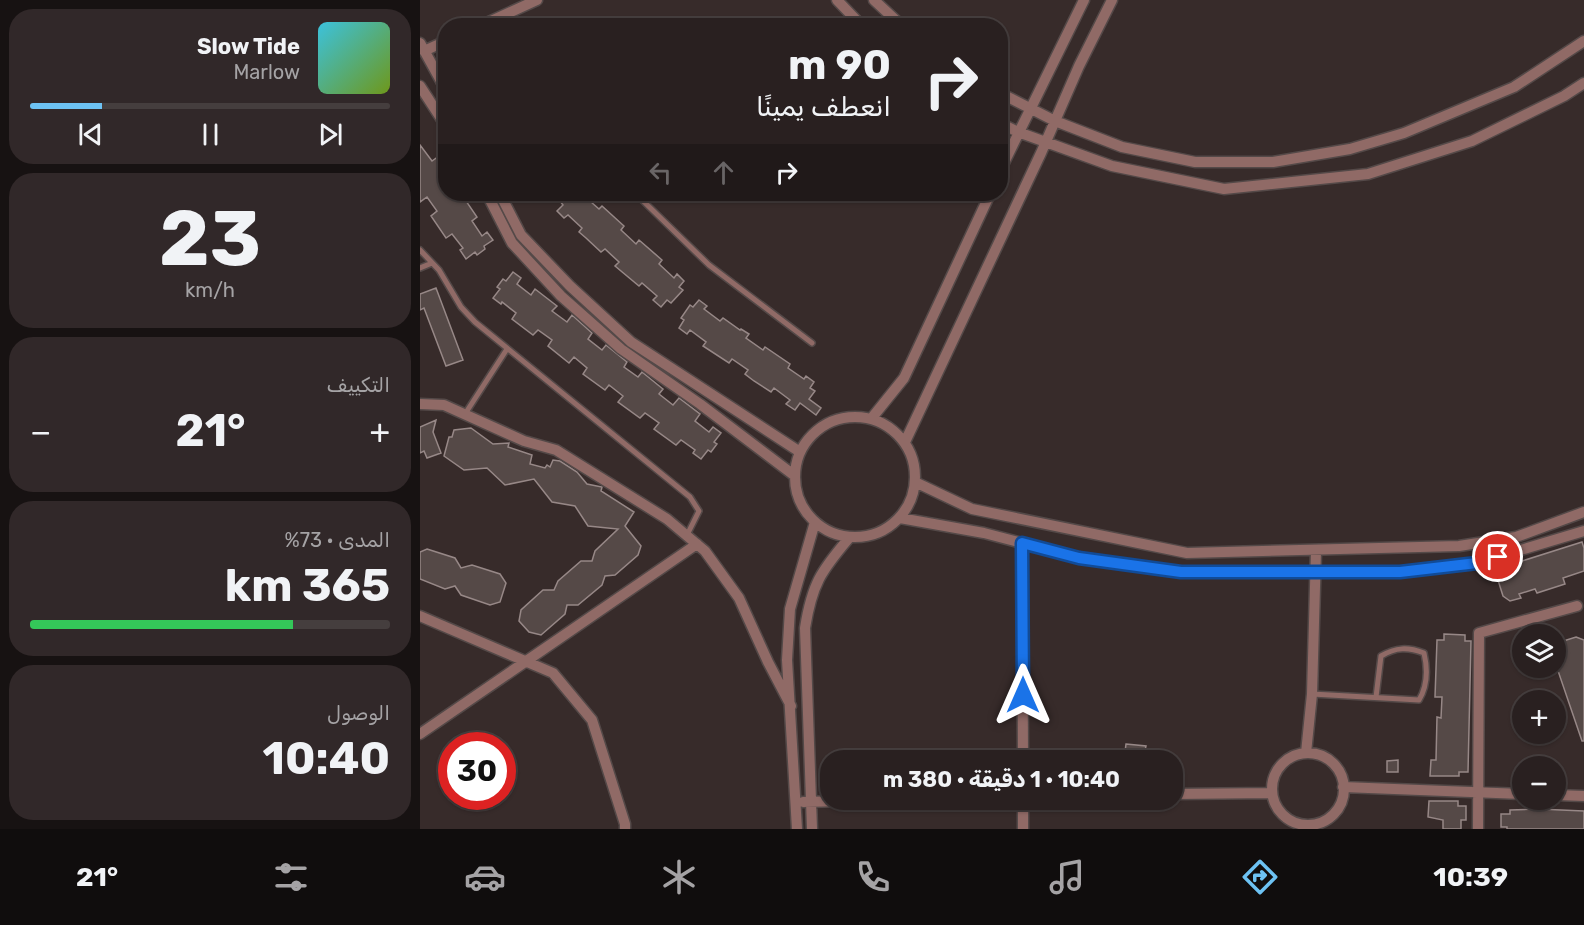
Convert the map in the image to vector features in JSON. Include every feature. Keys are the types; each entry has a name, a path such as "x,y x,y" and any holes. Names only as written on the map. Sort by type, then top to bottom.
{"street":[{"path":"497,18 537,0"},
{"path":"837,0 854,18"},
{"path":"874,0 893,18"},
{"path":"1008,154 1084,0"},
{"path":"905,442 1046,142 1079,66 1112,0"},
{"path":"1008,97 1055,120 1122,147 1195,162 1273,162 1350,150 1404,133 1514,87 1584,41"},
{"path":"438,43 422,47 438,76"},
{"path":"1008,127 1112,166 1224,189 1368,174 1472,141 1564,96 1584,83"},
{"path":"420,86 438,114"},
{"path":"491,201 512,243 561,296 621,349 700,404 795,476"},
{"path":"504,201 521,235 570,286 631,342 800,452"},
{"path":"871,419 904,378 987,201"},
{"path":"420,404 444,405 524,441 556,450 667,519 687,535 705,550 739,598 791,706"},
{"path":"850,417 871,419 890,428 905,442 914,461 915,482 911,501 900,518 885,530 868,536 849,538 831,533 815,522 804,509 797,493 795,476 800,452 812,435 830,423 850,417"},
{"path":"915,482 972,509 1187,553 1459,546 1516,537 1584,512"},
{"path":"900,518 984,533 1079,558 1181,572 1400,572 1477,563 1584,531"},
{"path":"797,829 787,660 790,609 815,522"},
{"path":"812,829 805,628 808,606 823,570 849,538"},
{"path":"1022,543 1023,750"},
{"path":"420,734 697,544"},
{"path":"1306,753 1312,694 1316,551"},
{"path":"1478,829 1479,633 1577,606"},
{"path":"420,616 553,673 592,720 625,829"},
{"path":"1306,753 1320,755 1330,761 1338,770 1343,781 1343,788 1340,804 1334,814 1324,821 1304,827 1282,815 1275,805 1272,782 1277,770 1285,761 1306,753"},
{"path":"1343,788 1512,794"},
{"path":"1183,794 1272,793"},
{"path":"1566,795 1584,796"},
{"path":"796,801 820,802"},
{"path":"1023,810 1023,829"}],"lane":[{"path":"643,201 709,265 812,343"},
{"path":"420,250 439,270 465,312 507,349 690,497 699,512 687,535"},
{"path":"420,268 432,263"},
{"path":"465,414 507,349"},
{"path":"1312,694 1419,700 1425,690 1424,653 1400,648 1381,656 1376,697"}],"building":[{"path":"420,145 432,161 438,157 438,201 466,201 477,217 472,221 482,236 487,232 493,240 477,255 475,252 466,259 460,250 463,248 452,234 446,238 431,216 437,211 427,197 420,202"},
{"path":"560,201 590,201 599,209 602,206 624,226 621,230 636,244 639,240 662,260 659,264 674,278 677,274 684,281 679,287 683,290 671,303 667,300 661,307 653,300 657,296 642,283 639,286 615,266 619,262 605,249 601,252 579,232 582,228 568,215 564,218 557,211 563,205"},
{"path":"513,272 521,278 517,284 531,295 535,289 557,306 552,311 567,322 572,315 592,333 588,339 602,350 606,345 627,362 624,367 638,377 642,372 663,389 659,394 673,405 679,398 700,414 695,421 709,432 713,427 721,433 714,442 717,444 711,452 708,450 701,459 693,453 695,450 681,440 676,445 654,429 659,423 645,413 640,418 618,402 623,396 609,385 605,390 583,374 587,368 574,357 569,363 548,346 552,340 538,330 533,335 512,319 516,313 493,298 500,289 497,287 503,279 506,281"},
{"path":"436,288 463,360 446,366 424,308 420,310 420,294"},
{"path":"699,300 707,306 704,309 720,321 723,318 749,334 746,338 763,350 765,347 790,364 788,368 804,379 806,376 814,382 810,388 815,391 809,399 821,408 816,415 800,403 795,410 786,404 790,400 774,388 771,392 745,374 748,370 732,359 729,363 703,346 706,342 690,330 687,334 679,328 684,320 681,318 690,305 693,307"},
{"path":"436,420 433,432 441,453 427,458 424,451 420,453 420,427"},
{"path":"471,428 493,444 509,443 508,447 532,455 530,464 545,468 547,465 550,467 553,460 560,461 577,472 587,484 602,487 601,491 634,512 625,526 641,546 638,555 615,575 605,576 602,585 578,605 567,605 565,614 541,635 529,632 519,621 521,610 543,590 554,590 558,581 581,561 592,561 595,551 618,529 588,526 575,506 552,502 534,479 505,485 487,468 464,470 444,456 449,437 452,437 454,430"},
{"path":"1582,542 1584,571 1563,578 1565,584 1537,593 1535,589 1519,594 1521,598 1510,601 1503,596 1497,577 1502,575 1500,568"},
{"path":"427,549 455,558 461,568 472,565 500,574 506,583 500,602 490,605 461,595 455,586 445,589 420,579 420,552"},
{"path":"1444,634 1465,635 1465,641 1471,641 1468,772 1459,772 1459,776 1430,776 1431,760 1436,760 1437,717 1441,718 1442,697 1435,697 1437,640 1444,640"},
{"path":"1576,637 1584,640 1584,741 1582,741 1560,678 1566,678 1566,640"},
{"path":"1126,744 1146,746 1145,750 1125,750"},
{"path":"1398,760 1398,772 1387,772 1387,761"},
{"path":"1429,801 1458,801 1458,806 1466,806 1466,820 1461,820 1461,829 1443,829 1443,820 1428,817"},
{"path":"1510,810 1584,811 1584,829 1507,829 1507,827 1501,827 1501,814 1510,814"}],"route":[{"path":"1023,695 1022,543 1079,558 1181,572 1400,572 1477,563 1498,557"}]}
